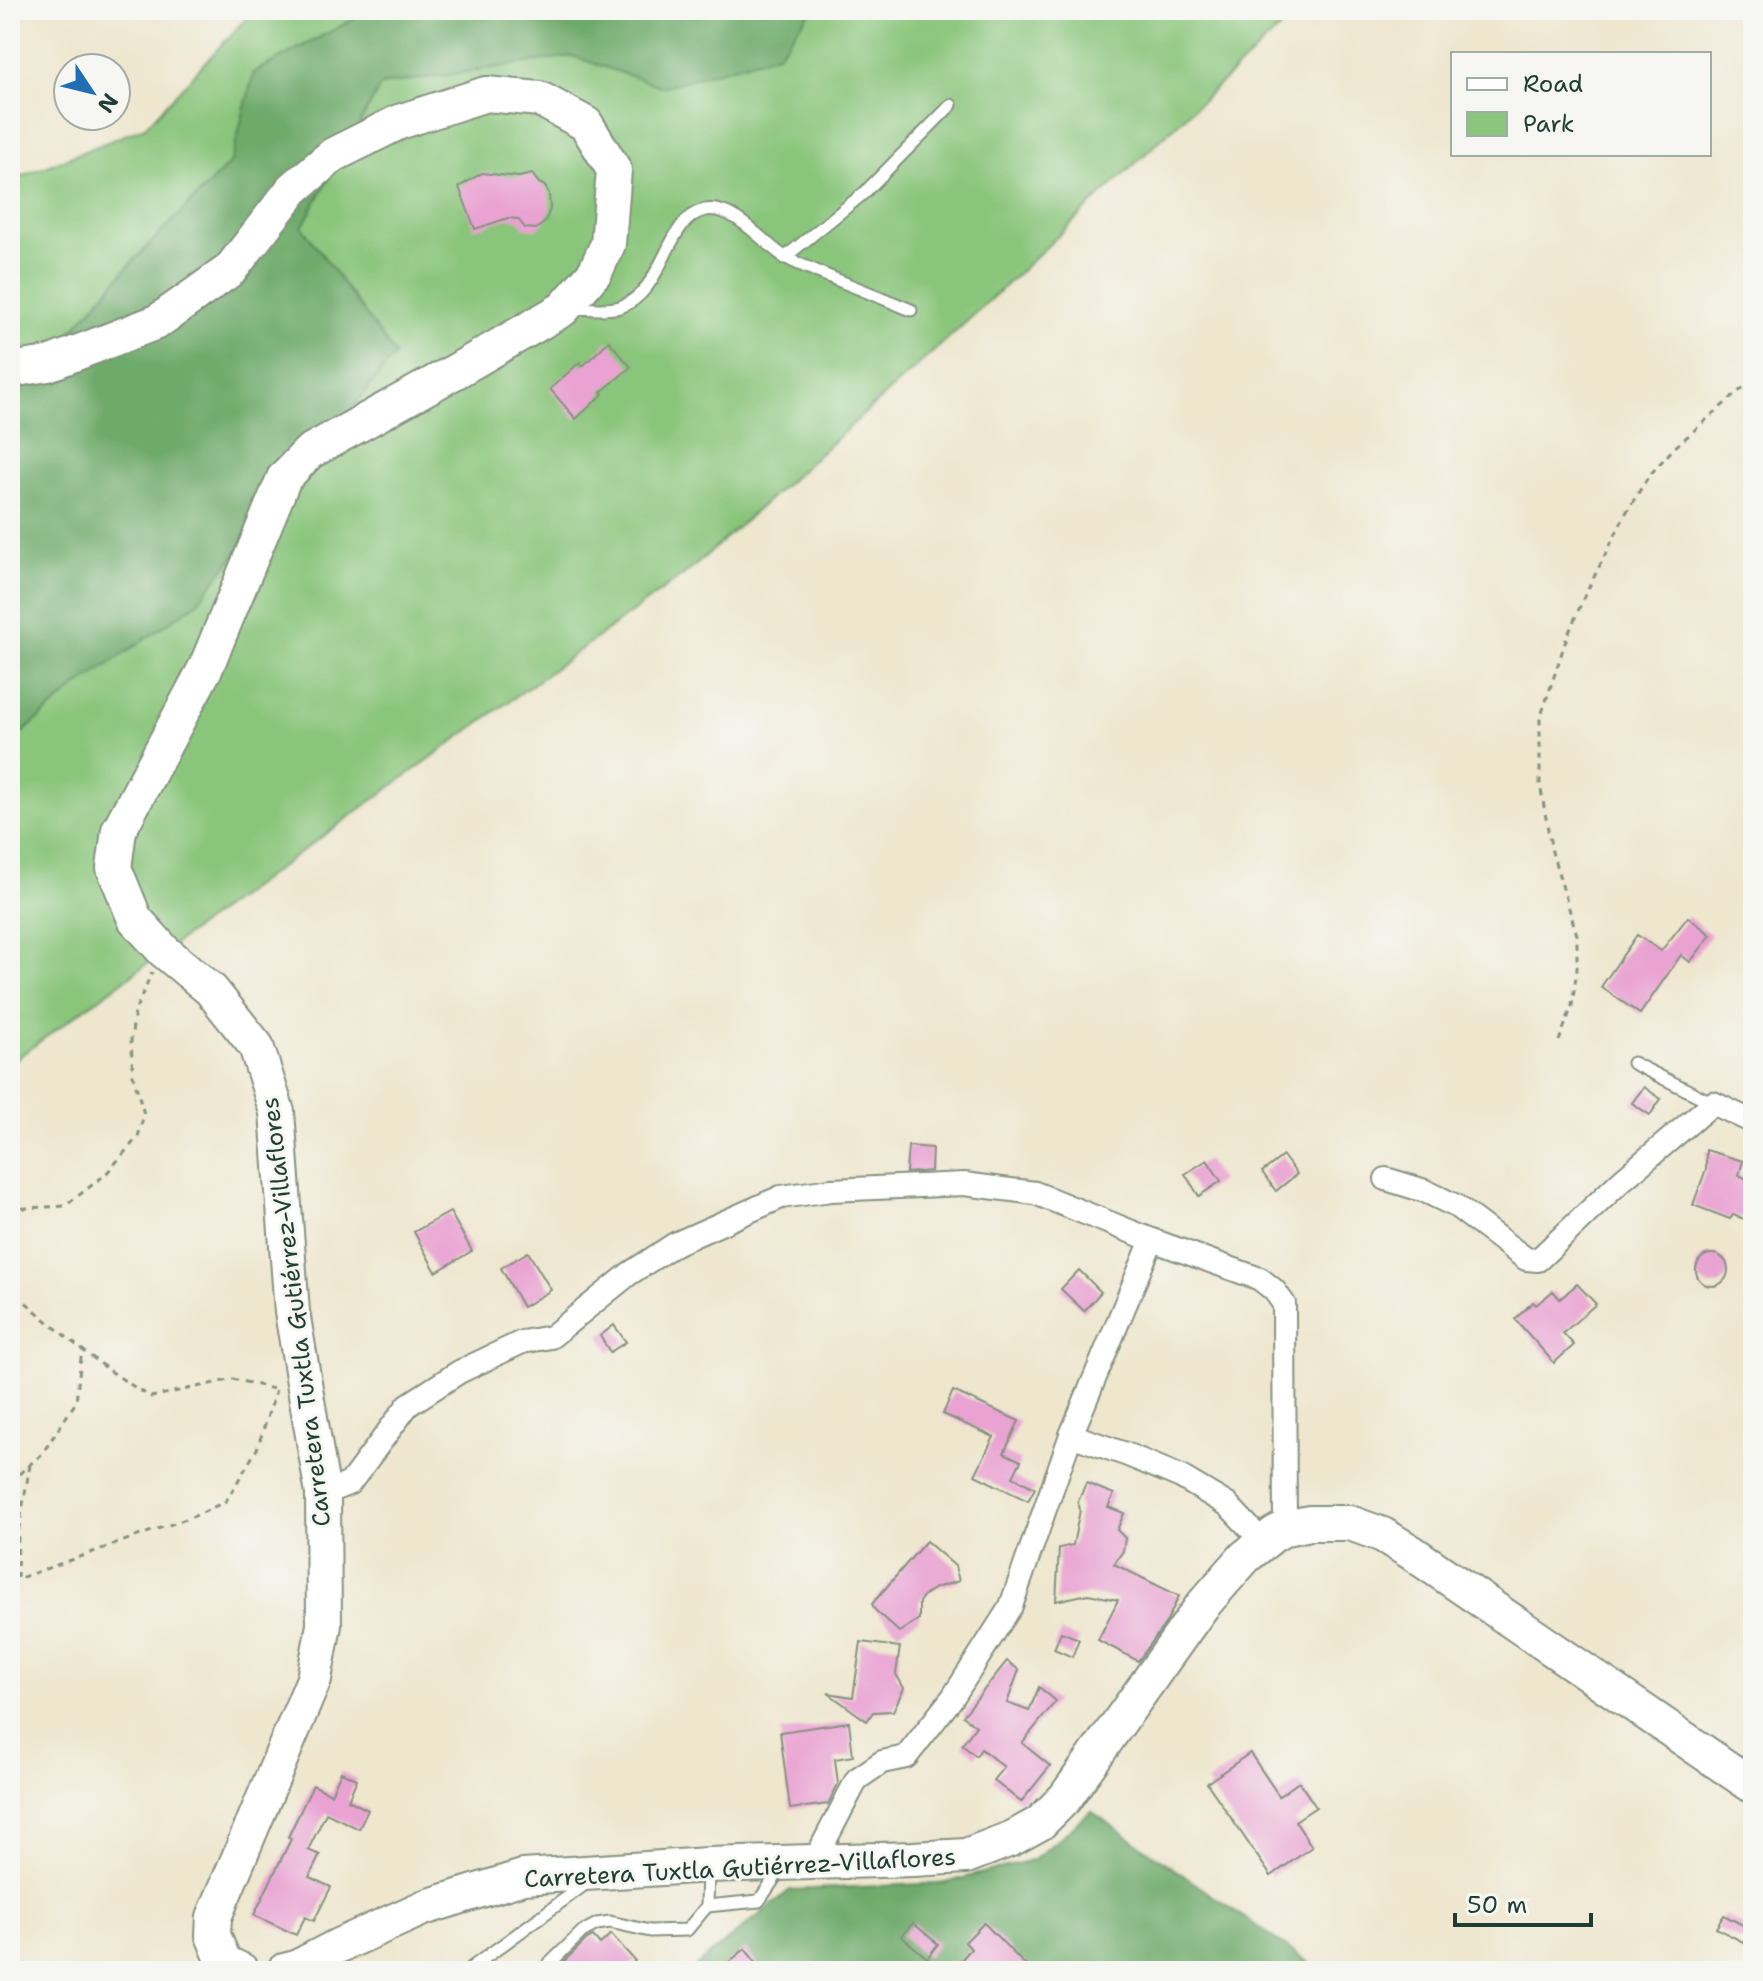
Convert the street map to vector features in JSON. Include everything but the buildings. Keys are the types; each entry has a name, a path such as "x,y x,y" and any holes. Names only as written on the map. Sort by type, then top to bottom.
{"main road":[{"name":"Carretera Tuxtla Gutiérrez-Villaflores","path":"10,370 48,364 157,322 230,270 293,189 333,155 399,122 486,94 540,99 586,124 614,170 608,244 595,272 563,309 309,452 284,478 206,667 119,830 114,868 135,919 164,951 211,990 256,1046 273,1098 277,1112 292,1312 291,1389 323,1494 324,1625 314,1679 214,1917 213,1935 224,1962 242,1971"},
{"path":"1274,1535 1310,1523 1350,1523 1383,1535 1753,1786"},
{"name":"Carretera Tuxtla Gutiérrez-Villaflores","path":"284,1971 423,1908 523,1877 708,1865 966,1856 1013,1838 1040,1823 1065,1798 1202,1606 1245,1557 1274,1535"}],"street":[{"path":"1386,1179 1425,1191 1456,1206 1526,1259 1538,1260 1622,1180 1713,1103 1753,1122"},
{"path":"323,1494 350,1483 408,1405 459,1372 522,1342 551,1337 629,1274 675,1244 781,1197 831,1190 964,1184 1035,1193 1260,1279 1274,1290 1284,1304 1274,1535"},
{"path":"799,1862 857,1779 882,1762 906,1757 953,1697 1011,1606 1071,1435 1152,1240"},
{"path":"1071,1435 1181,1477 1274,1535"}],"lane":[{"path":"784,258 864,193 951,105"},
{"path":"563,309 617,308 631,301 648,287 674,237 689,217 707,209 732,215 784,258 911,310"},
{"path":"1633,1063 1713,1103"},
{"path":"707,1906 759,1901 799,1862"},
{"path":"542,1971 582,1932 597,1924 610,1922 650,1931 687,1930 707,1906 708,1865"},
{"path":"467,1971 602,1872"}],"path":[{"path":"1559,1041 1572,1006 1577,935 1552,852 1540,784 1540,719 1567,637 1584,597 1626,513 1648,477 1674,448 1753,379"},
{"path":"10,1209 65,1206 105,1175 138,1137 144,1114 133,1075 131,1040 135,1011 164,951"},
{"path":"10,1285 14,1292 82,1349 151,1397 233,1379 291,1389 226,1501 200,1514 17,1579 18,1533 30,1465"},
{"path":"10,1482 42,1454 76,1402 82,1349"}],"green space":[{"path":"254,10 1299,10 964,324 690,570 10,1063 10,181 145,127"},
{"path":"371,10 812,10 778,54 663,87 572,56 381,85 302,227 395,355 197,603 79,685 10,743 10,402 134,260 231,162 254,72"},
{"path":"1091,1811 1321,1971 690,1971 790,1890 945,1883 1035,1859"}]}
